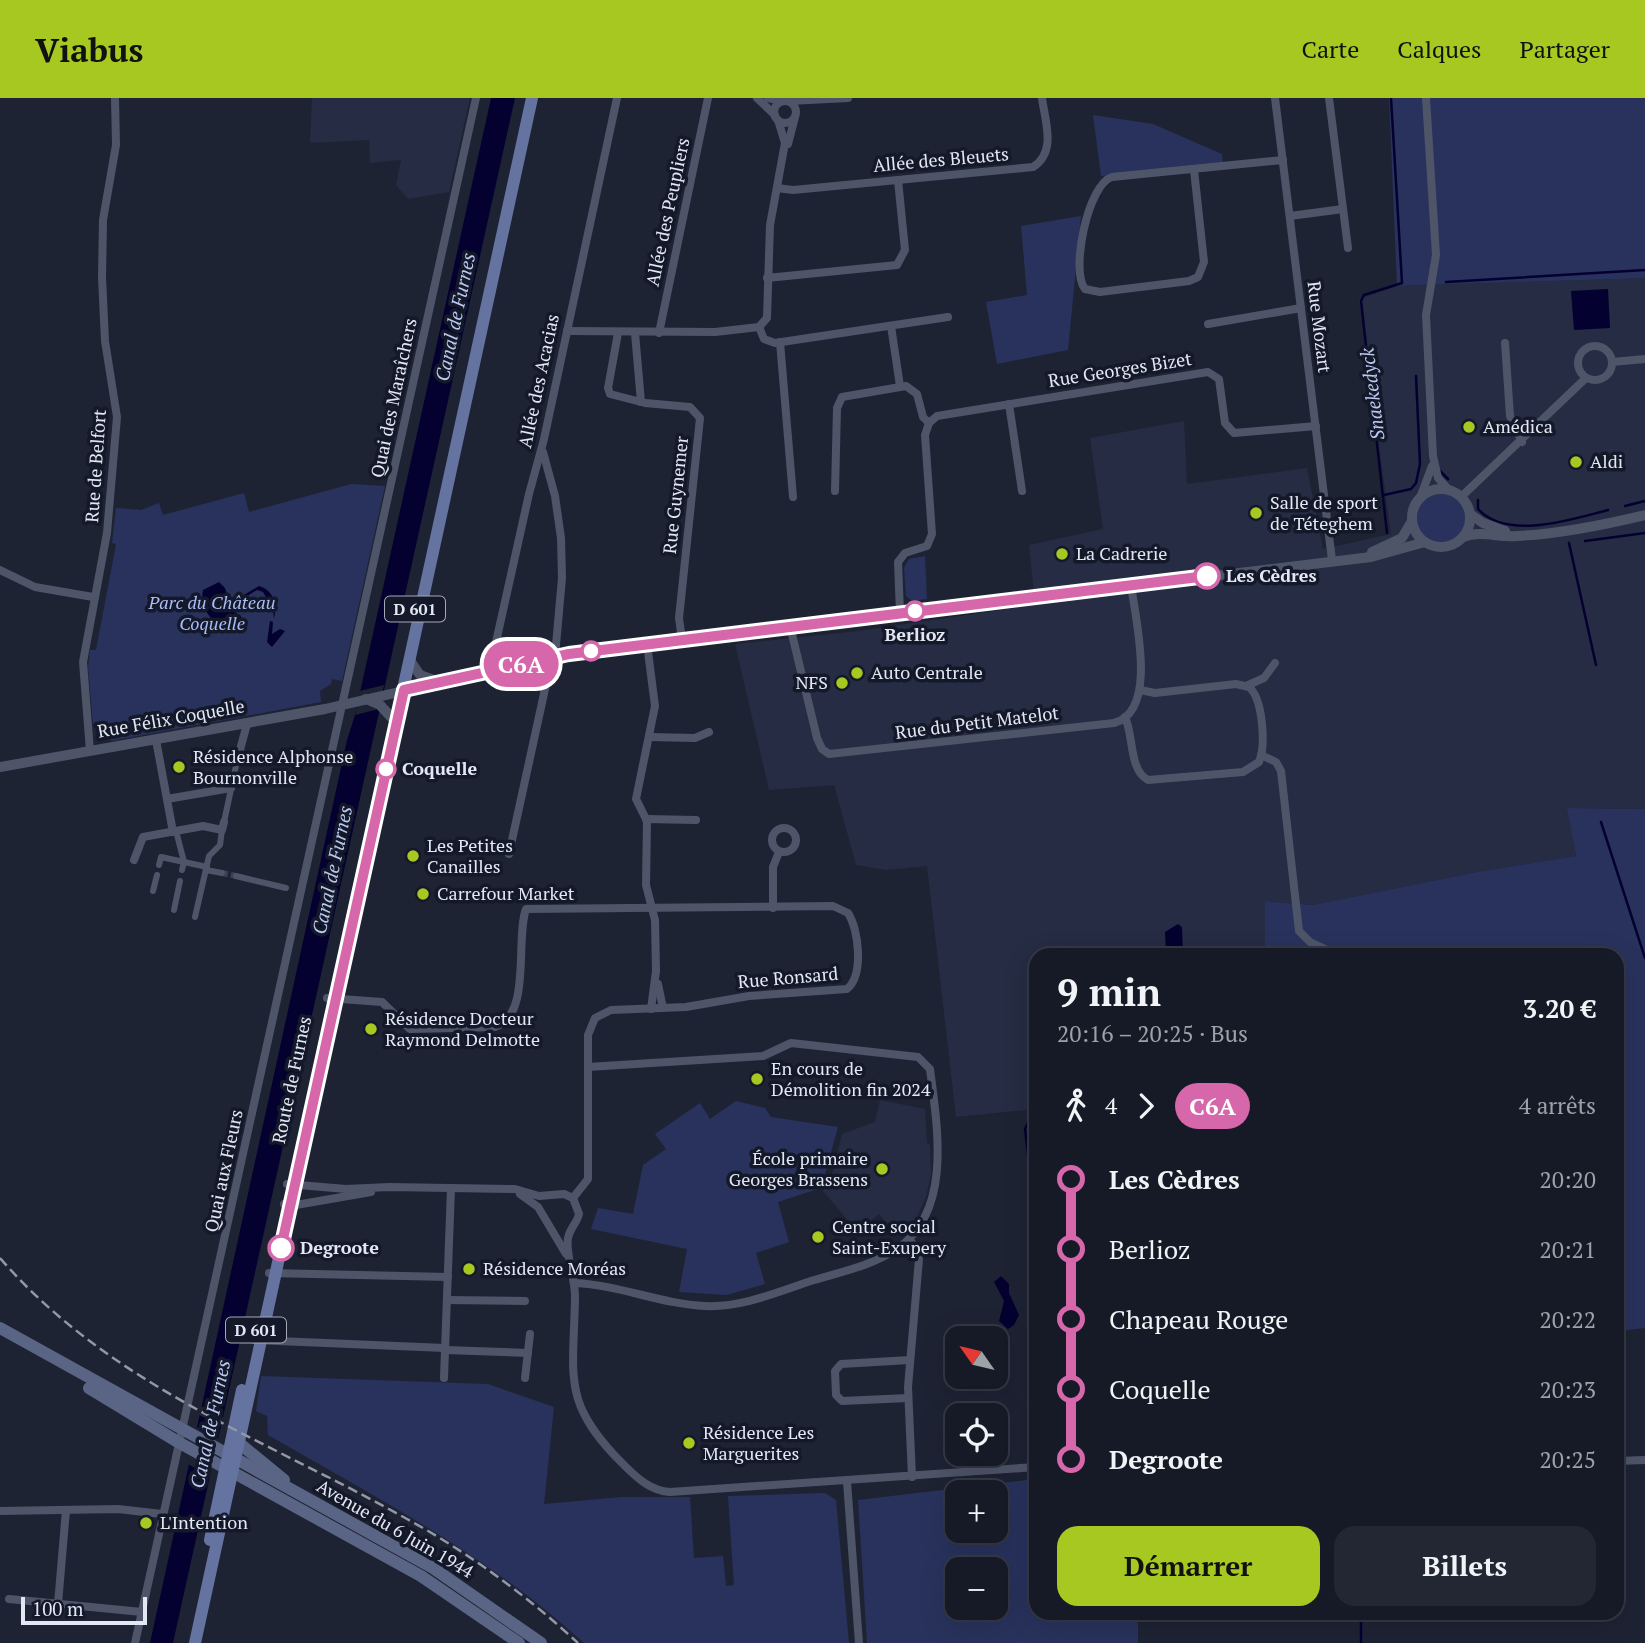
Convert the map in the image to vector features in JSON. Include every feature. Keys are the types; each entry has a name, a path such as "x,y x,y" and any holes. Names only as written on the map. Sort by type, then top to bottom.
{"main road":[{"name":"Route de Furnes","path":"331,999 387,712 411,662 437,527 532,98"},
{"name":"Route de Furnes","path":"188,1643 287,1205 396,692 422,577 437,527"},
{"path":"0,1328 184,1439"},
{"path":"0,1336 230,1464"},
{"name":"Route de Furnes","path":"195,1643 230,1464 239,1443 257,1340"},
{"path":"239,1443 299,1495"},
{"name":"Avenue du 6 Juin 1944","path":"230,1464 299,1495 446,1576 541,1643"},
{"name":"Avenue du 6 Juin 1944","path":"230,1464 315,1518 441,1589 519,1643"}],"street":[{"name":"Rue de Belfort","path":"90,751 82,667 107,533 117,417 106,348 102,277 103,220 117,139 116,98"},
{"name":"Quai des Maraîchers","path":"345,705 476,98"},
{"name":"Allée des Acacias","path":"494,671 494,652 544,439 617,98"},
{"name":"Allée des Peupliers","path":"659,333 708,98"},
{"path":"757,98 777,118 787,122 812,101"},
{"path":"768,98 785,101 848,98"},
{"name":"Allée des Bleuets","path":"777,188 793,190 1036,165 1048,146 1042,98"},
{"name":"Rue Mozart","path":"1275,98 1332,560"},
{"path":"1329,98 1348,248"},
{"path":"1426,98 1436,255 1426,315 1433,456 1438,478 1448,490 1461,497 1470,514 1497,529 1528,535"},
{"path":"783,157 785,135 775,108 785,101"},
{"path":"785,101 795,114"},
{"path":"567,331 715,332 759,327 767,318 770,225 783,157 795,114"},
{"path":"1194,170 1204,262 1200,275 1193,280 1176,283 1100,292 1085,289 1079,276 1084,229 1101,183 1112,177 1283,160"},
{"path":"767,278 897,265 905,250 898,180"},
{"path":"1290,216 1343,209"},
{"path":"1208,324 1301,309"},
{"path":"759,327 766,341 780,342 948,317"},
{"path":"891,326 900,386"},
{"name":"Rue Guynemer","path":"618,333 609,392 616,398 690,407 700,418 679,618 682,640"},
{"path":"635,333 641,402"},
{"path":"780,342 793,497"},
{"path":"1505,343 1510,416 1522,442"},
{"path":"1602,347 1609,353 1612,362 1605,377 1594,380 1586,378 1577,364 1586,348 1602,347"},
{"path":"1612,362 1645,359"},
{"name":"Rue Georges Bizet","path":"929,423 942,414 1208,372 1219,379 1225,423 1234,433 1316,426"},
{"path":"1461,497 1522,442 1586,378"},
{"path":"835,491 839,401 849,394 900,386 917,394 923,417 929,423 925,435 932,534 927,545 905,554 898,562 900,613"},
{"path":"1009,404 1023,491"},
{"path":"509,854 549,658 562,560 559,520 544,461 544,439"},
{"path":"1332,560 1392,544 1405,535 1433,456"},
{"path":"534,475 542,473 550,478"},
{"path":"1420,498 1432,491 1448,490"},
{"path":"1463,537 1469,525 1470,514"},
{"path":"1412,521 1417,534 1425,542 1445,547 1477,533 1528,535 1574,530 1645,514"},
{"path":"1332,560 1376,557 1425,542"},
{"name":"Rue Félix Coquelle","path":"0,767 345,705 549,658 1332,560"},
{"path":"0,570 35,587 93,597"},
{"path":"1131,585 1143,677 1140,690 1125,718 1131,731 1137,771 1151,781 1246,771 1257,764 1261,755 1256,696 1246,686"},
{"name":"Rue du Petit Matelot","path":"790,626 817,738 822,749 833,755 1114,723 1125,718"},
{"path":"647,644 654,704 636,799 646,819 646,885 652,906 656,971 663,1008"},
{"path":"411,662 424,677 443,682"},
{"path":"1140,690 1155,693 1233,684 1246,686 1265,678 1275,663"},
{"path":"366,699 387,712"},
{"name":"Quai aux Fleurs","path":"135,1643 162,1514 184,1439 345,705"},
{"path":"195,917 211,853 220,845 247,724"},
{"path":"649,737 695,738 709,732"},
{"path":"156,740 174,831 184,862 182,870"},
{"path":"1261,755 1281,768 1299,931 1310,942 1323,948"},
{"path":"167,799 231,788"},
{"path":"646,819 696,820"},
{"path":"134,860 141,838 204,826 223,826"},
{"path":"773,908 773,867 779,852"},
{"path":"160,861 184,862 222,873"},
{"path":"153,891 157,875"},
{"path":"236,876 286,888"},
{"path":"174,910 180,881"},
{"name":"Rue Ronsard","path":"331,999 382,1002 410,1029 498,1027 507,1021 513,1012 522,967 522,924 526,909 838,906 848,912 853,924 858,968 853,983 839,991 767,994 663,1008 608,1011 597,1016 589,1030 588,1067"},
{"path":"650,1009 656,971"},
{"path":"573,1198 588,1179 588,1067 683,1063 710,1057 763,1056 791,1043 912,1055 924,1060 930,1069 937,1161 932,1200 909,1239 892,1252 862,1265 762,1297 723,1306 691,1304 574,1280"},
{"path":"291,1185 346,1189 399,1187 507,1190 539,1196 564,1194 573,1198 579,1214 567,1242 574,1280 571,1370 576,1400 598,1438 636,1476 651,1487 666,1492 847,1482 1029,1468"},
{"path":"287,1205 399,1187"},
{"path":"444,1378 451,1188"},
{"path":"507,1190 532,1201 563,1247 574,1280"},
{"path":"542,1216 545,1203 554,1195"},
{"path":"549,1227 560,1231 573,1227"},
{"path":"909,1239 916,1248 919,1259 908,1398 912,1477"},
{"path":"272,1273 448,1277"},
{"path":"447,1300 525,1301"},
{"path":"525,1378 530,1334"},
{"path":"257,1340 528,1353"},
{"path":"908,1398 842,1401 836,1393 835,1371 842,1363 910,1360"},
{"path":"1624,1461 1643,1460"},
{"path":"847,1482 859,1643"},
{"path":"0,1511 123,1509 162,1514"},
{"path":"58,1604 66,1510"},
{"path":"9,1599 142,1612"}],"shaded area":[{"path":"312,98 470,98 449,192 408,199 396,185 401,160 370,163 369,140 310,143"},
{"path":"1645,278 1645,809 1568,808 1576,856 1477,872 1313,905 1266,901 1265,948 1029,948 1029,1110 956,1117 927,866 886,870 856,865 834,785 769,790 735,644 858,631 1035,605 1029,545 1103,529 1090,438 1184,421 1187,484 1307,468 1323,549 1391,534 1359,299 1397,286"},
{"name":"École primaire Georges Brassens","path":"880,1100 925,1109 931,1175 926,1197 915,1221 900,1237 879,1214 865,1226 868,1230 861,1236 823,1191 831,1180 842,1134 875,1122"}],"green space":[{"path":"1389,98 1645,98 1645,278 1397,286"},
{"path":"1093,115 1153,124 1222,154 1223,164 1101,176"},
{"path":"1081,216 1068,350 997,364 986,302 1027,295 1021,226"},
{"name":"Parc du Château Coquelle","path":"351,484 385,486 342,681 332,679 331,684 320,691 321,702 111,741 98,724 93,724 88,667 90,650 96,650 116,544 112,543 116,508 141,510 159,503 163,515 244,493 249,512"},
{"path":"1441,494 1458,501 1465,518 1458,535 1441,542 1424,535 1417,518 1424,501"},
{"path":"925,556 927,599 912,601 906,596 904,568 909,559"},
{"path":"1567,808 1645,809 1645,1328 1624,1330 1624,948 1265,948 1265,901 1313,905 1477,872 1576,856"},
{"path":"736,1101 765,1108 771,1117 838,1127 821,1188 778,1202 789,1242 756,1253 765,1284 727,1295 679,1292 687,1249 591,1229 598,1208 633,1214 643,1165 666,1149 655,1134 700,1103 710,1119"},
{"path":"261,1376 488,1384 554,1407 544,1504 622,1497 690,1497 694,1558 723,1556 726,1586 734,1585 728,1496 825,1493 836,1500 849,1643 584,1643 548,1612 472,1556 392,1506 268,1435 267,1416 256,1411"},
{"path":"1029,1480 1029,1620 1138,1620 1138,1643 867,1643 858,1500 945,1490 945,1543 1008,1543 1008,1482"}],"water":[{"name":"Canal de Furnes","path":"491,98 515,98 173,1643 150,1643 347,740 355,715"},
{"path":"1608,289 1610,328 1574,330 1571,291"},
{"path":"219,582 225,588 229,600 240,597 240,600 228,608 241,616 241,623 235,628 221,626 206,611 203,590"},
{"path":"259,586 268,591 273,599 274,619 273,609 263,592 257,590 244,598 242,596"},
{"path":"270,621 273,622 272,634 280,629 285,631 272,647 267,642"},
{"path":"1178,924 1182,927 1183,948 1166,948 1165,932"},
{"path":"1001,1276 1009,1284 1009,1293 1019,1315 1014,1325 1008,1329 1008,1326 999,1321 1004,1301 994,1282"}],"pier":[{"path":"384,685 379,709 355,715 360,691"},
{"path":"201,1406 224,1418 222,1426 199,1415"},
{"path":"197,1427 219,1439 210,1477 188,1464"}],"waterway":[{"name":"Snaekedyck","path":"1387,533 1361,301 1364,295 1402,283 1391,98"},
{"name":"Snaekedyck","path":"1446,282 1645,270"},
{"path":"1384,495 1411,489 1416,483 1420,464 1416,376"},
{"path":"1440,471 1448,479"},
{"path":"1478,500 1478,509 1490,519 1523,526 1559,522 1608,510"},
{"path":"1625,506 1645,501"},
{"path":"1585,541 1645,533"},
{"path":"1569,543 1596,665"},
{"path":"1601,822 1645,958"},
{"path":"1029,1121 1025,1129 1029,1161"},
{"path":"1361,1620 1361,1643"}],"tunnel":[{"path":"222,873 236,876"}],"railway":[{"path":"0,1258 43,1303 90,1341 140,1375 244,1435 353,1490 453,1546 538,1608 578,1643"}],"bus line":[{"name":"C6A","path":"281,1248 404,690 569,654 1207,576"}],"place":[{"name":"Amédica","path":"1469,427"},
{"name":"Aldi","path":"1576,462"},
{"name":"Salle de sport de Téteghem","path":"1256,513"},
{"name":"La Cadrerie","path":"1062,554"},
{"name":"Les Cèdres","path":"1207,576"},
{"name":"Berlioz","path":"915,611"},
{"name":"Auto Centrale","path":"857,673"},
{"name":"NFS","path":"842,683"},
{"name":"Résidence Alphonse Bournonville","path":"179,767"},
{"name":"Coquelle","path":"386,769"},
{"name":"Les Petites Canailles","path":"413,856"},
{"name":"Carrefour Market","path":"423,894"},
{"name":"Résidence Docteur Raymond Delmotte","path":"371,1029"},
{"name":"En cours de Démolition fin 2024","path":"757,1079"},
{"name":"École primaire Georges Brassens","path":"882,1169"},
{"name":"Centre social Saint-Exupery","path":"818,1237"},
{"name":"Degroote","path":"281,1248"},
{"name":"Résidence Moréas","path":"469,1269"},
{"name":"Résidence Les Marguerites","path":"689,1443"},
{"name":"L'Intention","path":"146,1523"}]}
